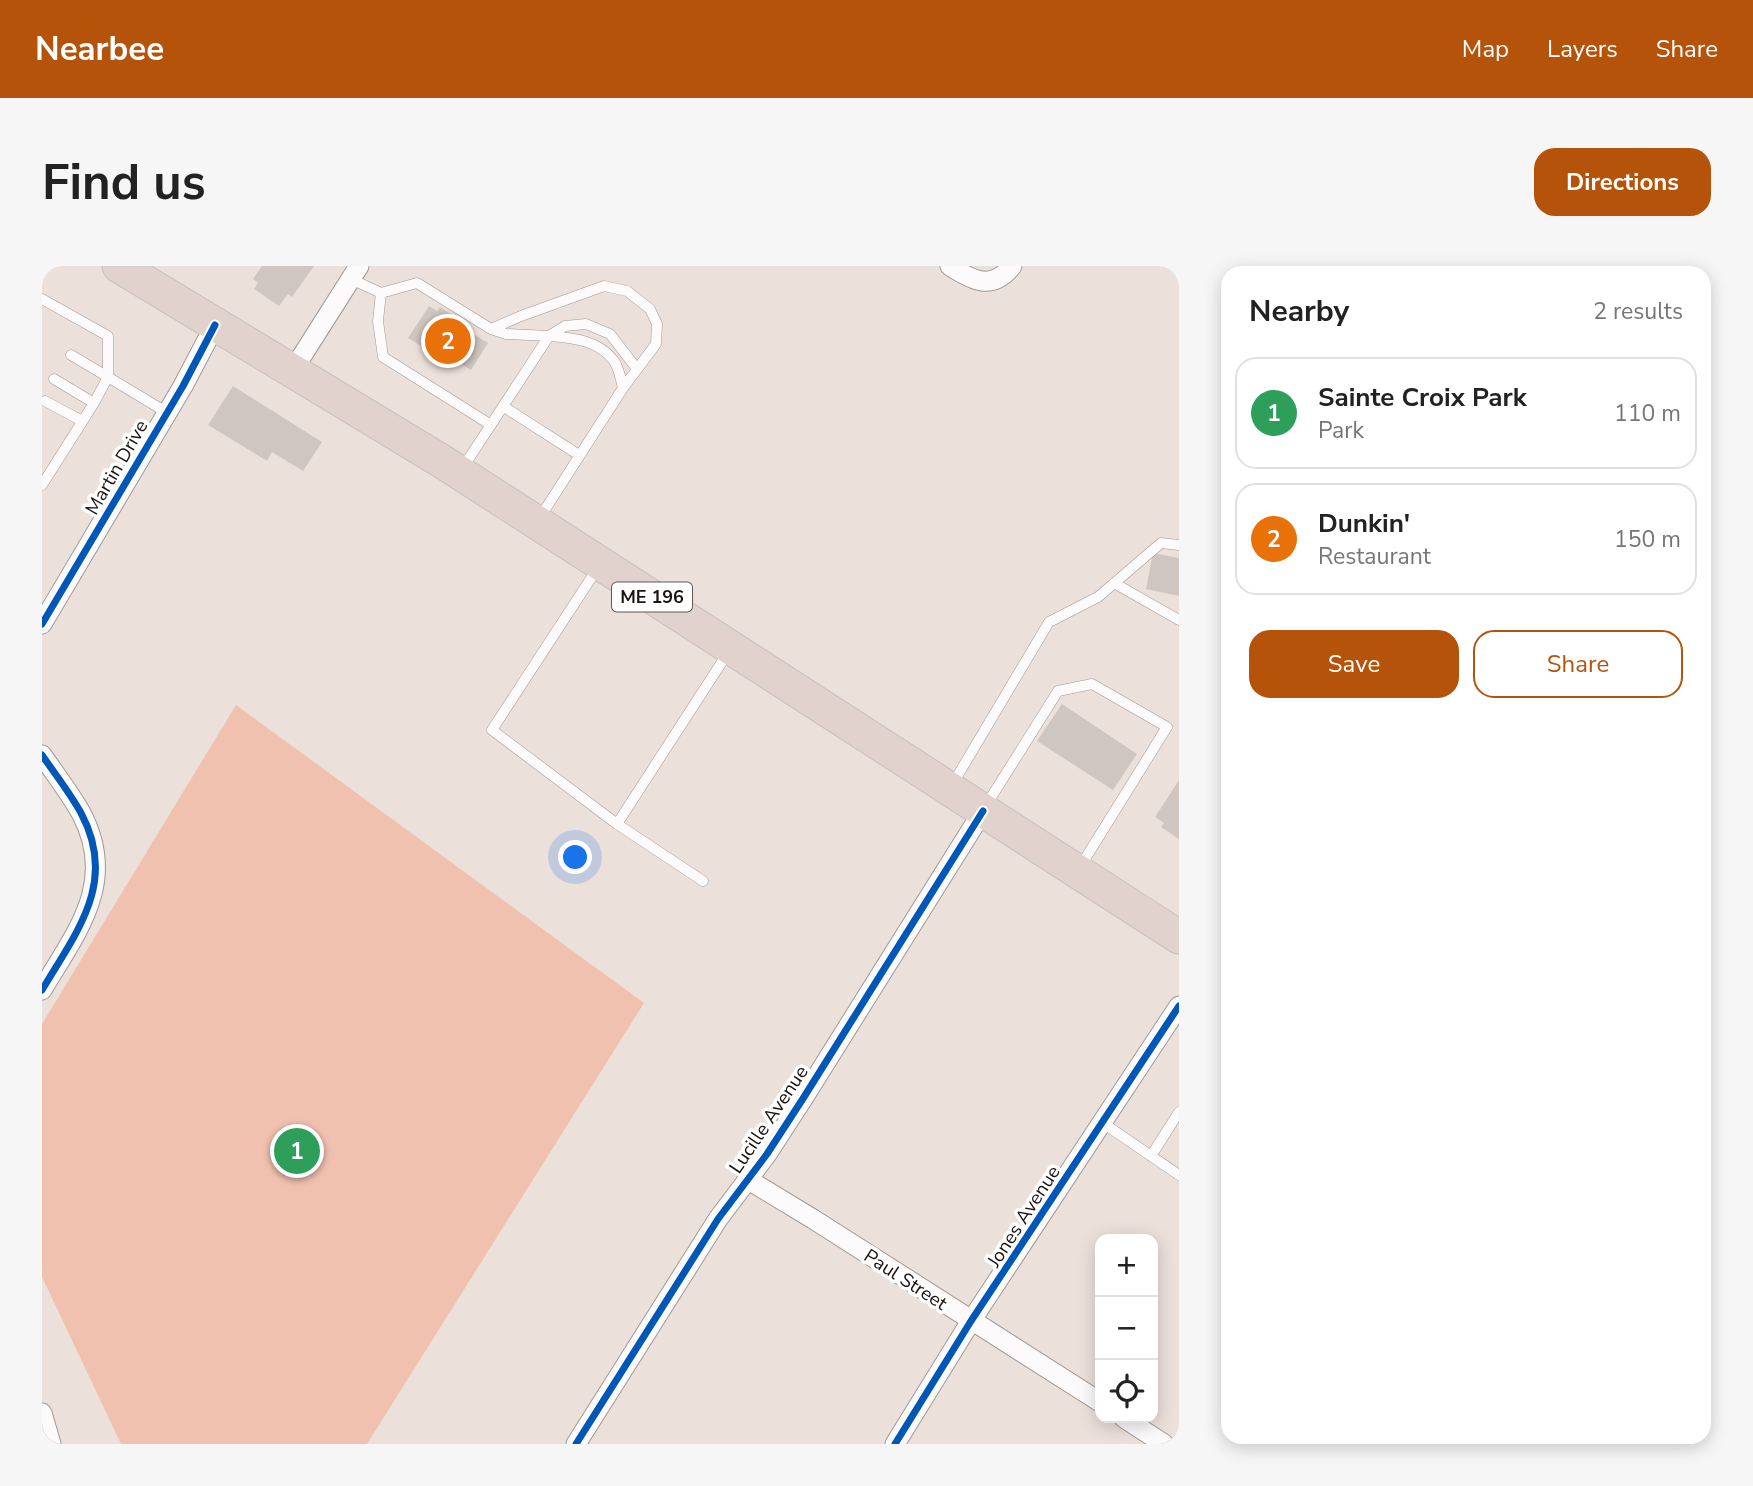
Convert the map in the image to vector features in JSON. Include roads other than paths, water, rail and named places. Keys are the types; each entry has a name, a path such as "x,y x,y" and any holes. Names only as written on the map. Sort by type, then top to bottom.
{"highway":[{"name":"ME 196","path":"119,266 460,473 1179,937"}],"street":[{"path":"950,266 979,281 992,281 1004,275 1012,266"},
{"path":"293,370 355,272"},
{"name":"Martin Drive","path":"42,624 183,386 215,325"},
{"path":"42,755 81,813 92,840 96,876 93,899 42,990"},
{"name":"Lucille Avenue","path":"576,1444 718,1219 767,1154 804,1097 983,811"},
{"name":"Jones Avenue","path":"895,1444 971,1321 1179,1006"},
{"name":"Paul Street","path":"747,1179 1095,1399"},
{"path":"42,1413 51,1444"},
{"path":"1132,1423 1164,1444"}],"lane":[{"path":"355,272 381,293"},
{"path":"381,293 417,283 491,329 506,334 577,338 599,347 615,362 623,388"},
{"path":"491,329 604,286 626,291 650,309 657,324 656,344 623,388 536,522"},
{"path":"381,293 378,321 383,357 491,425"},
{"path":"42,299 107,336 107,377 42,485"},
{"path":"460,473 549,337 565,326 586,324 610,334 637,369"},
{"path":"71,355 166,412"},
{"path":"54,379 94,402"},
{"path":"45,401 82,421"},
{"path":"504,407 579,455"},
{"path":"949,789 1049,622 1098,597 1161,543 1179,545"},
{"path":"600,563 492,730 617,824 704,881"},
{"path":"1114,583 1179,620"},
{"path":"617,824 731,648"},
{"path":"983,811 1058,691 1092,684 1167,727 1078,871"},
{"path":"1151,1156 1179,1112"},
{"path":"1103,1123 1179,1175"}],"place":[{"name":"Dunkin'","path":"448,341"},
{"name":"Sainte Croix Park","path":"297,1151"}]}
